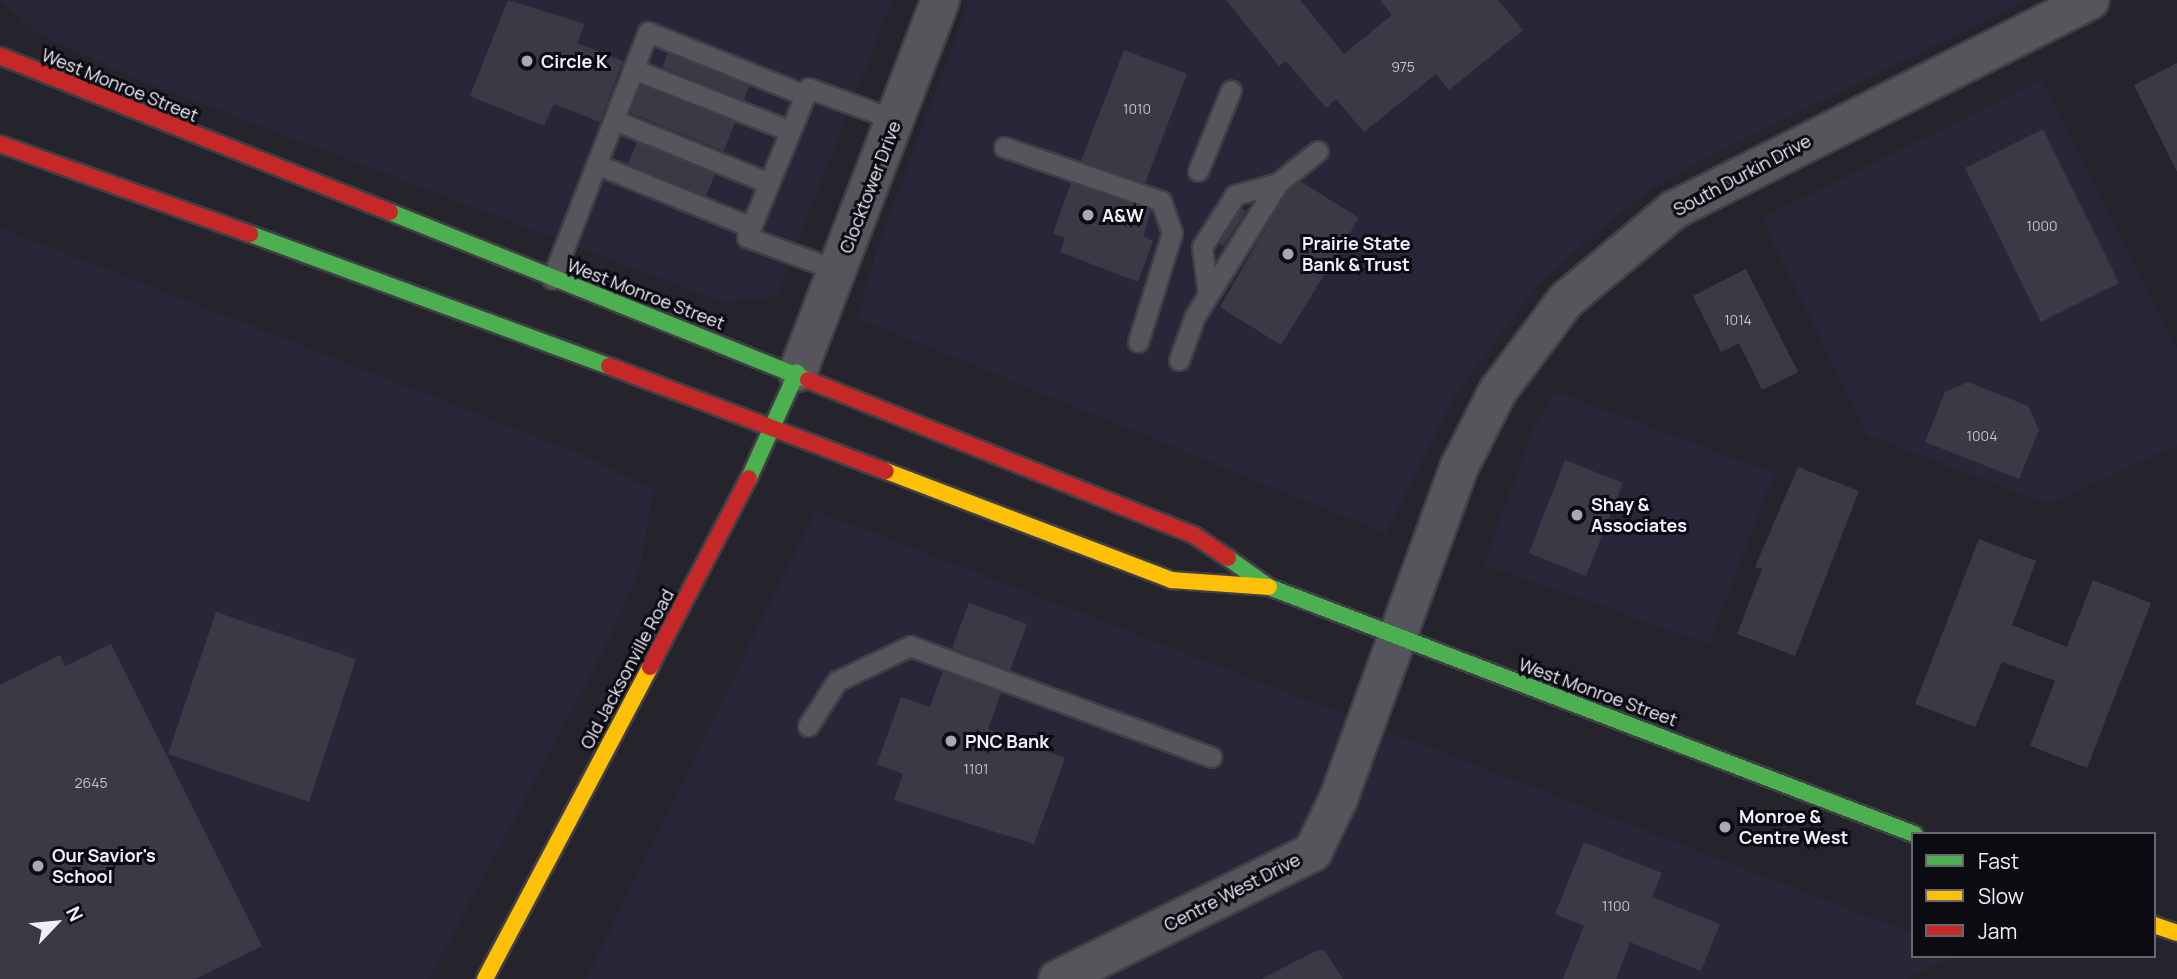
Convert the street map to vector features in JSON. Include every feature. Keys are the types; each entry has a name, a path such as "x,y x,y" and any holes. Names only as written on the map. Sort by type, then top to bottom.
{"street":[{"name":"Clocktower Drive","path":"797,372 940,0"},
{"name":"South Durkin Drive","path":"1393,636 1458,466 1497,391 1542,325 1609,259 1720,183 2089,0"},
{"name":"West Monroe Street","path":"0,56 552,279 797,372 1194,535 1269,587 1911,833"},
{"name":"West Monroe Street","path":"0,144 773,428 1172,580 1269,587"},
{"name":"Old Jacksonville Road","path":"485,979 773,428 797,372"},
{"name":"Centre West Drive","path":"1057,979 1312,852 1338,798 1393,636"},
{"path":"2156,926 2177,933"}],"lane":[{"path":"552,279 648,32 805,95"},
{"path":"633,69 790,131"},
{"path":"837,270 747,237 808,88 896,120"},
{"path":"1198,171 1231,90"},
{"path":"614,120 769,183"},
{"path":"1004,147 1161,201 1172,233 1138,342"},
{"path":"1179,360 1208,294 1278,183 1318,151"},
{"path":"596,164 751,227"},
{"path":"1208,294 1202,247 1235,194 1278,183"},
{"path":"808,726 837,681 910,646 1211,757"}],"shaded area":[{"path":"0,0 892,0 776,297 723,302 132,77 39,34"},
{"path":"970,0 2027,0 1720,151 1653,187 1599,230 1539,284 1455,396 1385,533 858,318 875,254"},
{"path":"2042,80 2177,350 2177,445 2049,504 1867,435 1762,218"},
{"path":"0,228 580,454 654,490 639,572 601,655 429,979 0,979"},
{"path":"1555,392 1774,473 1709,644 1484,564 1534,428"},
{"path":"816,511 1911,933 1911,958 1948,958 1906,979 586,979"}],"building":[{"path":"508,0 585,24 577,43 623,61 600,122 554,104 544,126 470,96"},
{"path":"1226,0 1300,0 1344,54 1392,15 1380,0 1498,0 1523,30 1449,90 1436,74 1364,132 1336,99 1326,108 1286,61 1279,66"},
{"path":"1124,50 1187,74 1145,183 1081,161"},
{"path":"668,53 749,86 744,100 662,67"},
{"path":"2177,63 2177,172 2134,85"},
{"path":"640,85 735,122 724,151 630,113"},
{"path":"2043,129 2119,283 2041,322 1965,168"},
{"path":"637,142 715,174 706,196 628,164"},
{"path":"1300,181 1359,218 1281,345 1220,307 1287,191"},
{"path":"1071,183 1151,211 1143,236 1153,241 1138,282 1060,252 1065,238 1053,233"},
{"path":"1241,208 1246,211 1224,246 1219,243"},
{"path":"1746,269 1798,372 1762,390 1739,343 1721,352 1693,296"},
{"path":"1968,382 2028,406 2039,430 2019,479 1925,442 1945,392"},
{"path":"1565,460 1623,483 1586,576 1529,553"},
{"path":"1798,467 1859,491 1795,656 1737,634 1762,569 1755,567"},
{"path":"1979,539 2036,561 2012,625 2067,647 2093,580 2151,603 2087,768 2030,746 2055,681 2002,662 1975,727 1915,704"},
{"path":"969,603 1027,624 1010,670 952,648"},
{"path":"216,612 356,659 309,802 168,754"},
{"path":"111,644 262,946 195,979 0,979 0,685 60,655 65,666"},
{"path":"943,671 1001,693 988,729 1065,758 1034,844 894,800 903,774 877,764 901,697 930,707"},
{"path":"1584,842 1662,873 1652,897 1720,924 1701,971 1630,942 1616,979 1563,979 1584,926 1555,914"},
{"path":"1324,950 1343,979 1261,979 1316,951"}],"traffic: fast":[{"path":"390,212 808,380"},
{"path":"250,234 609,366"},
{"path":"749,478 797,372"},
{"path":"1228,558 1269,587 1911,833"}],"traffic: slow":[{"path":"886,471 1172,580 1269,587"},
{"path":"485,979 650,667"},
{"path":"2156,926 2177,933"}],"traffic: jam":[{"path":"0,56 390,212"},
{"path":"0,144 250,234"},
{"path":"609,366 886,471"},
{"path":"808,380 1194,535 1228,558"},
{"path":"650,667 749,478"}],"place":[{"name":"Circle K","path":"527,61"},
{"name":"A&W","path":"1088,215"},
{"name":"Prairie State Bank & Trust","path":"1288,254"},
{"name":"Shay & Associates","path":"1577,515"},
{"name":"PNC Bank","path":"951,741"},
{"name":"Monroe & Centre West","path":"1725,827"},
{"name":"Our Savior's School","path":"38,866"}]}
